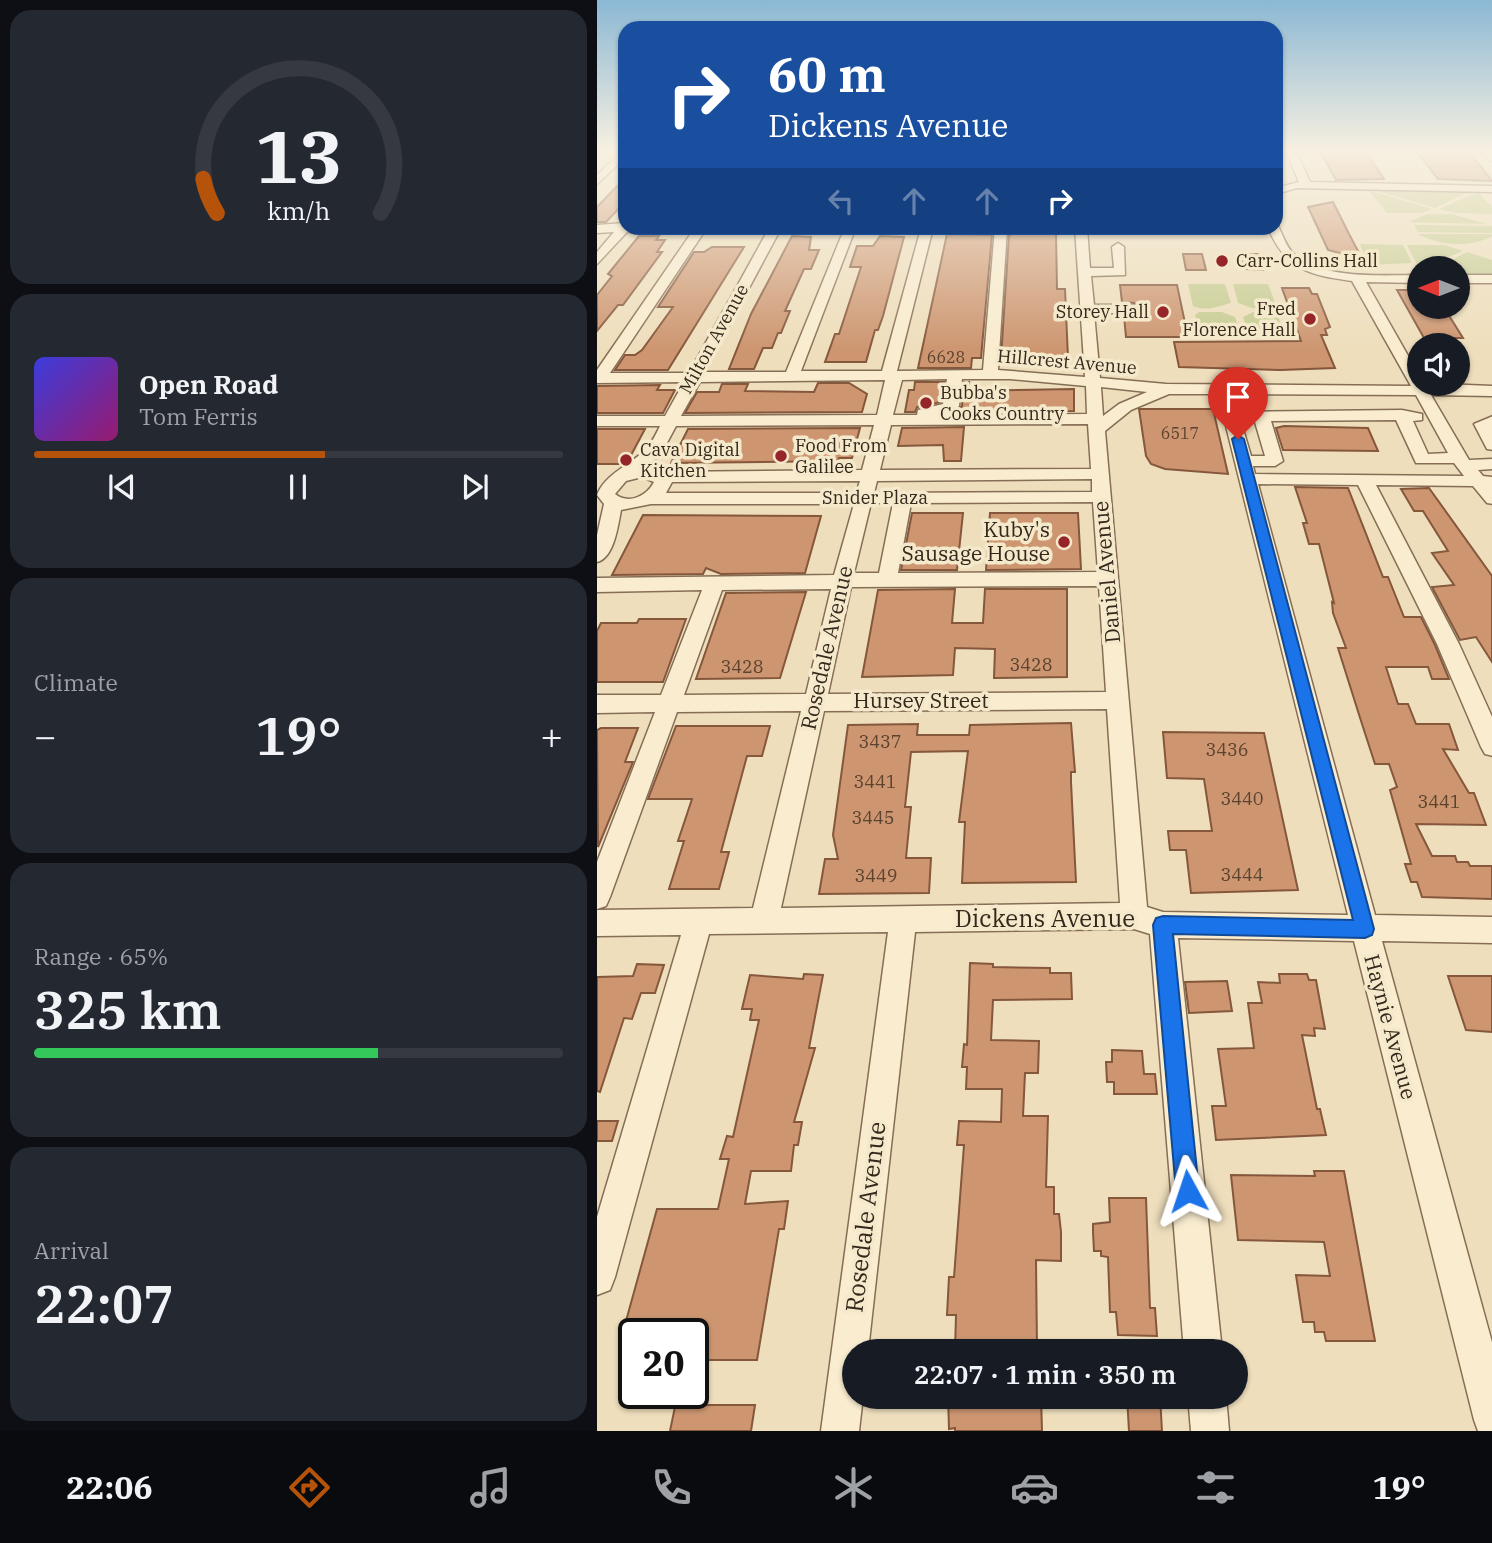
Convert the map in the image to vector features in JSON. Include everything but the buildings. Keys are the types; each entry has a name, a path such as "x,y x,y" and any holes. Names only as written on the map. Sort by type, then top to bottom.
{"street":[{"path":"597,229 618,228"},
{"path":"597,260 618,235"},
{"path":"598,378 696,235"},
{"name":"Milton Avenue","path":"623,476 655,450 771,235"},
{"path":"792,376 847,235"},
{"name":"Rosedale Avenue","path":"764,921 814,702 885,416 925,235"},
{"path":"990,374 1000,235"},
{"name":"Daniel Avenue","path":"1081,235 1084,272 1082,301 1119,700 1201,1339"},
{"path":"1277,235 1285,252 1295,261 1320,270 1357,276 1407,278"},
{"path":"1084,272 1121,272 1118,247"},
{"path":"1357,276 1407,369"},
{"path":"1470,279 1492,279"},
{"path":"1082,301 1133,309"},
{"path":"1010,374 1018,358"},
{"name":"Hillcrest Avenue","path":"598,378 1010,374 1166,389 1407,391"},
{"path":"597,421 885,416 944,411 951,406 955,375"},
{"path":"885,416 1095,425 1166,389"},
{"name":"Haynie Avenue","path":"1225,390 1492,1420"},
{"name":"Hillcrest Avenue","path":"1470,391 1492,391"},
{"path":"1422,396 1462,461 1485,481 1492,499"},
{"path":"1232,417 1403,415 1435,418"},
{"path":"1403,415 1422,459 1492,464"},
{"path":"1246,470 1275,461 1261,417"},
{"path":"1492,421 1482,424 1492,445"},
{"name":"Milton Avenue","path":"655,450 658,476"},
{"path":"1246,470 1364,480 1485,481"},
{"name":"Snider Plaza","path":"623,476 643,472 658,476 1098,474"},
{"path":"597,478 623,476"},
{"path":"608,531 607,489 623,476"},
{"path":"597,556 608,531 662,488 658,476"},
{"path":"1364,480 1448,644 1492,747"},
{"name":"Snider Plaza","path":"606,501 625,505 645,500 1100,497"},
{"path":"887,580 903,498"},
{"path":"597,584 1109,579"},
{"path":"597,897 714,584"},
{"name":"Hursey Street","path":"597,704 1119,700"},
{"name":"Rosedale Avenue","path":"840,1431 903,919"},
{"name":"Dickens Avenue","path":"597,923 903,919 1149,920 1365,929 1492,930"},
{"path":"597,1277 698,923"},
{"path":"1208,1409 1210,1431"}],"green space":[{"path":"1423,216 1458,216 1486,224 1409,222"},
{"path":"1414,225 1492,226 1492,233 1418,232"},
{"path":"1417,234 1492,234 1493,236 1455,244"},
{"path":"1360,244 1403,245 1408,256 1407,263 1368,265"},
{"path":"1407,245 1444,245 1463,251 1451,256 1412,256"},
{"path":"1467,252 1492,260 1492,275 1470,274 1470,256 1459,256"},
{"path":"1188,284 1225,284 1231,303 1208,308 1193,306"},
{"path":"1233,284 1268,284 1277,308 1252,308 1238,303"},
{"path":"1199,312 1222,312 1235,317 1239,330 1199,330 1195,315"},
{"path":"1253,312 1278,312 1281,330 1247,330 1243,317"}],"place":[{"name":"Carr-Collins Hall","path":"1222,261"},
{"name":"Storey Hall","path":"1163,312"},
{"name":"Fred Florence Hall","path":"1310,319"},
{"name":"Bubba's Cooks Country","path":"926,403"},
{"name":"Food From Galilee","path":"781,456"},
{"name":"Cava Digital Kitchen","path":"626,460"},
{"name":"Kuby's Sausage House","path":"1064,542"}],"route":[{"path":"1188,1191 1163,925 1365,929 1238,439"}]}
